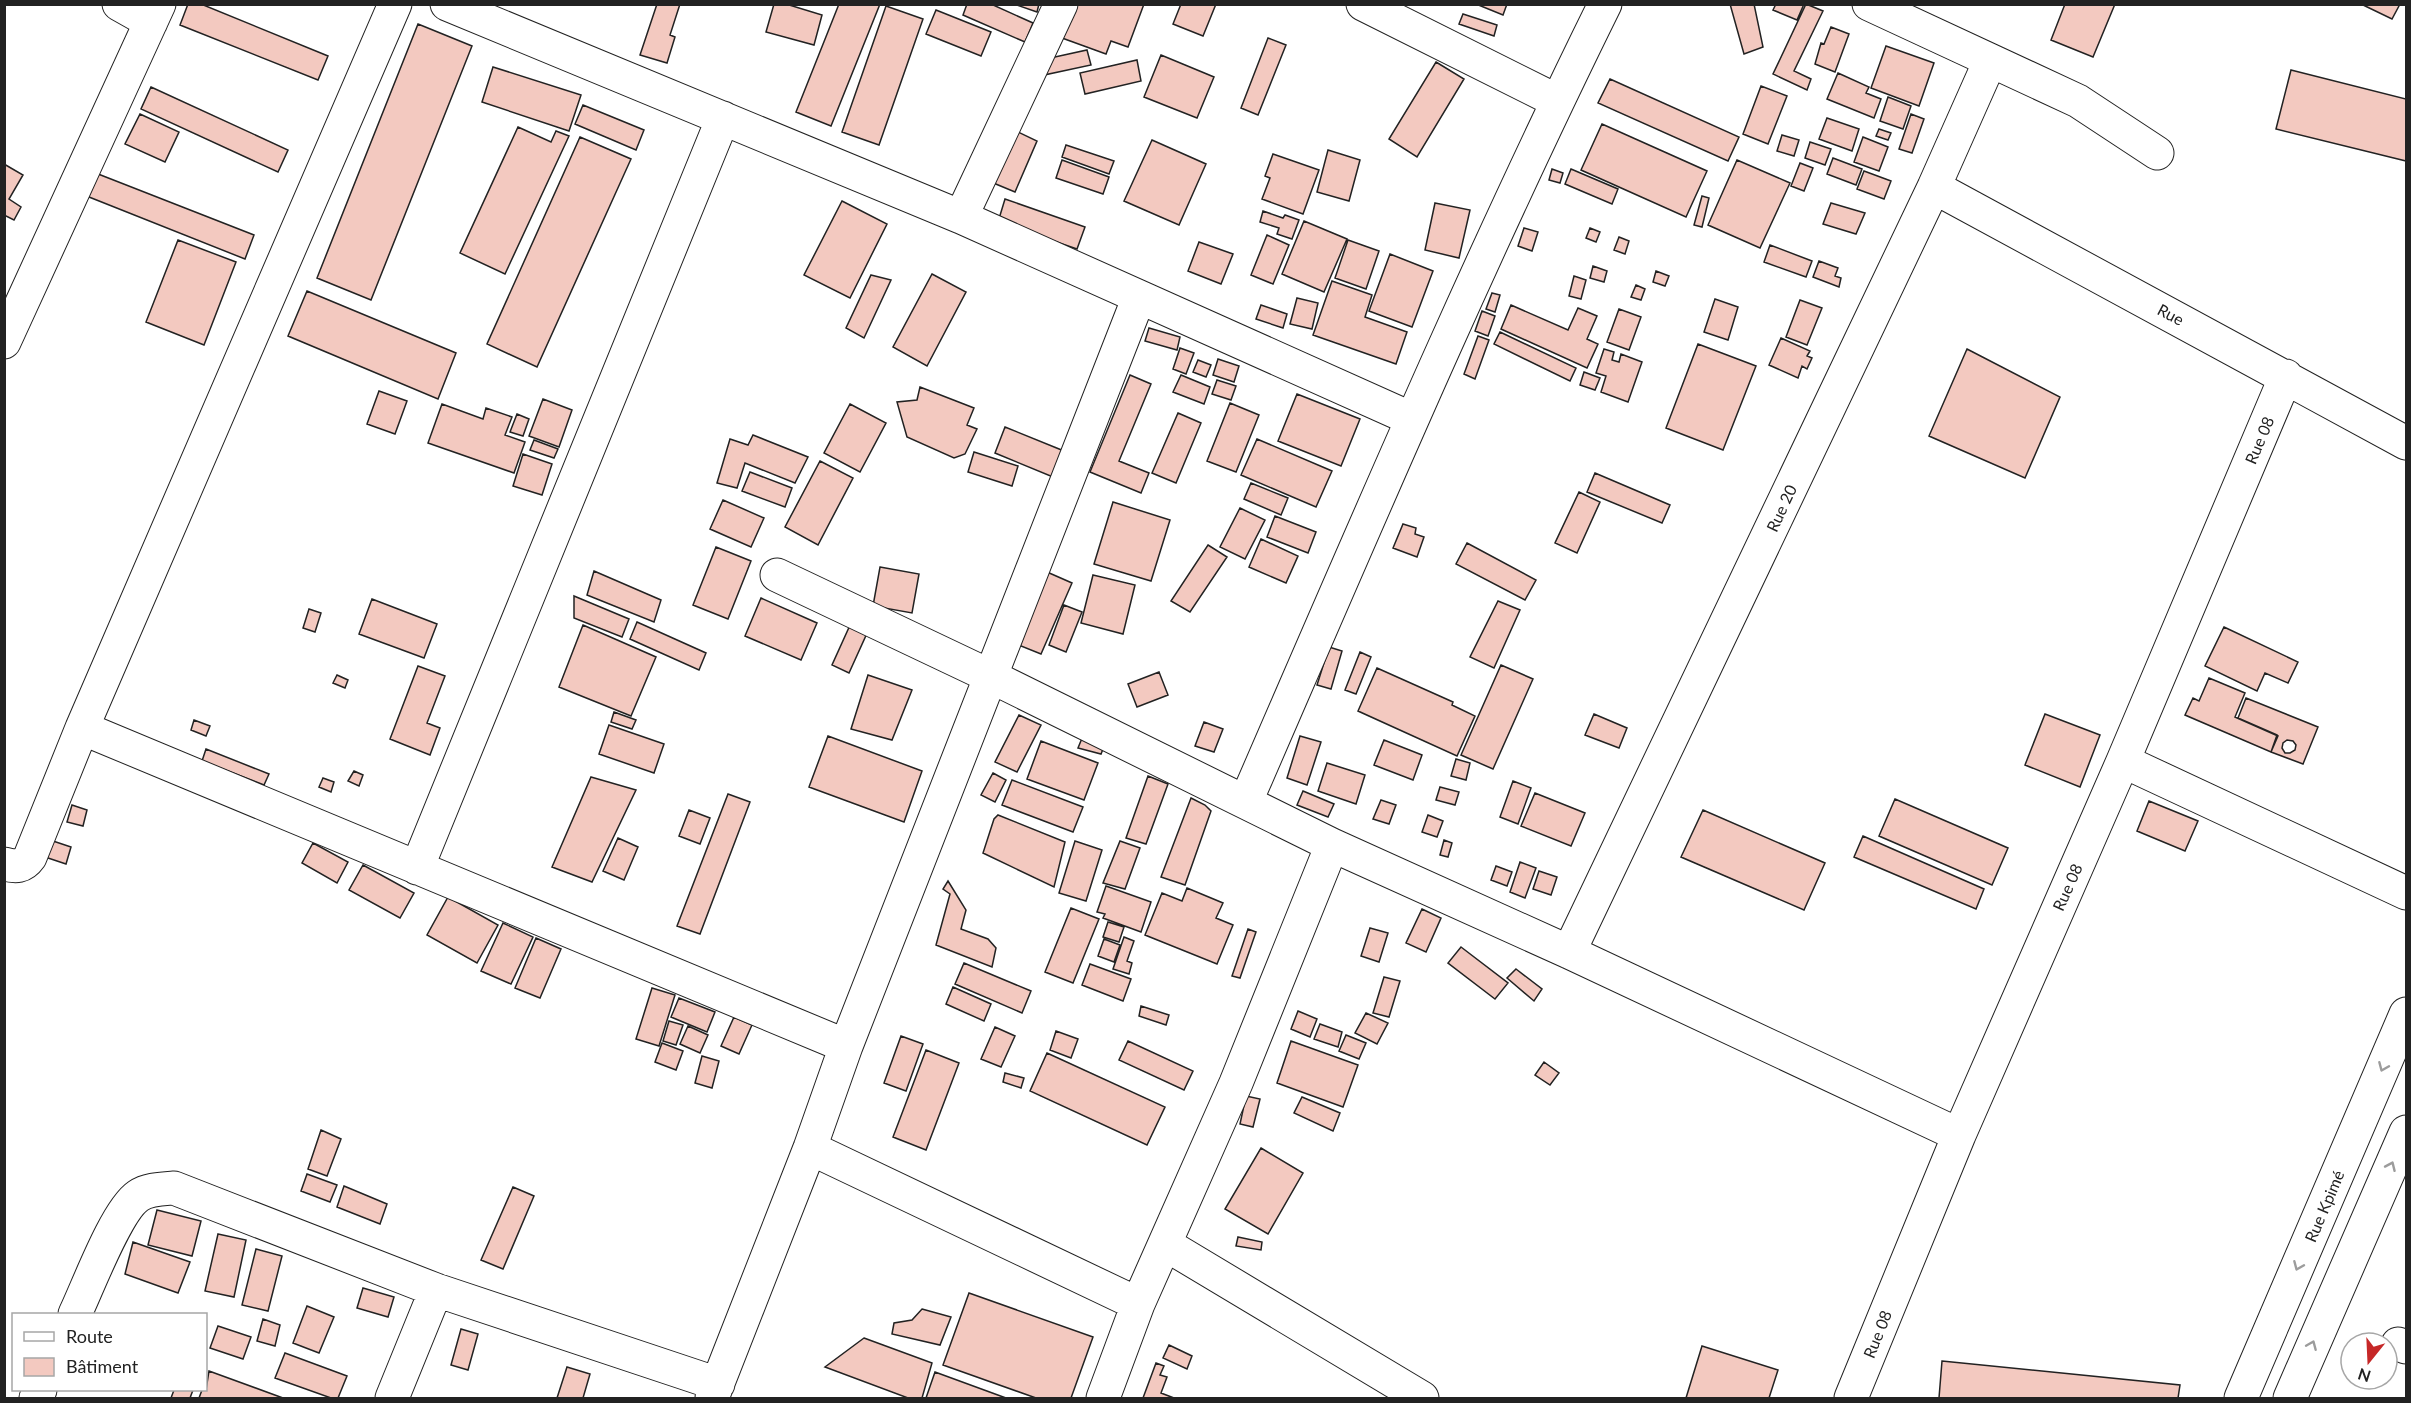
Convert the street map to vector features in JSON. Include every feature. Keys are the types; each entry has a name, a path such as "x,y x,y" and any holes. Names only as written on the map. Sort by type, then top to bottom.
{"street":[{"path":"4,342 155,13 119,4"},
{"path":"4,864 19,867 30,857 82,728 395,4"},
{"path":"447,4 961,217 1412,419"},
{"path":"961,217 1061,4"},
{"path":"1363,4 1557,101"},
{"path":"1246,801 1412,419 1557,101 1605,4"},
{"path":"1869,4 2078,101 2157,153"},
{"name":"Rue 20","path":"1569,952 1934,187 1990,61"},
{"path":"417,868 723,118"},
{"name":"Rue","path":"1934,187 2406,443"},
{"path":"75,1313 123,1210 139,1195 174,1188 436,1290 715,1391 810,1148 846,1046 1139,297"},
{"name":"Rue 08","path":"1851,1398 1959,1135 2286,376"},
{"path":"777,575 1246,801 1332,846 1569,952 1959,1135"},
{"path":"82,728 846,1046"},
{"path":"2122,761 2406,893"},
{"path":"1103,1398 1138,1304 1236,1083 1332,846"},
{"name":"Rue Kpimé","path":"2241,1398 2406,1014"},
{"path":"2290,1398 2406,1132"},
{"path":"810,1148 1138,1304"},
{"path":"1165,1244 1422,1398"},
{"path":"392,1398 436,1290"}],"building":[{"path":"188,4 201,4 328,56 318,80 180,25"},
{"path":"657,4 680,4 670,35 675,37 667,63 640,55"},
{"path":"774,4 786,4 822,15 814,45 766,32"},
{"path":"839,4 880,4 831,126 796,112"},
{"path":"967,4 991,4 1033,23 1025,42 963,15"},
{"path":"1014,4 1039,4 1037,12"},
{"path":"1075,4 1144,4 1128,47 1111,41 1106,54 1062,38"},
{"path":"1181,4 1216,4 1203,36 1173,24"},
{"path":"1476,4 1507,4 1503,15"},
{"path":"1730,4 1754,4 1763,47 1744,54"},
{"path":"1776,4 1804,4 1797,20 1773,10"},
{"path":"1806,4 1823,11 1794,71 1811,79 1807,90 1773,74"},
{"path":"2065,4 2115,4 2093,57 2051,40"},
{"path":"2361,4 2400,4 2392,19"},
{"path":"886,6 923,19 879,145 842,132"},
{"path":"936,10 991,32 981,56 926,34"},
{"path":"1463,14 1497,25 1494,36 1459,24"},
{"path":"418,24 472,46 371,300 317,278"},
{"path":"1831,27 1849,34 1835,72 1815,64 1821,43 1824,44"},
{"path":"1268,38 1286,45 1258,115 1241,108"},
{"path":"1886,46 1934,63 1919,106 1871,88"},
{"path":"1087,50 1091,65 1044,75 1041,60"},
{"path":"1161,55 1214,77 1197,118 1144,97"},
{"path":"1137,60 1141,81 1085,94 1080,73"},
{"path":"1436,62 1464,79 1417,157 1389,139"},
{"path":"493,67 581,95 569,131 482,102"},
{"path":"2291,70 2406,99 2406,161 2276,129"},
{"path":"1838,73 1869,87 1866,93 1881,99 1874,118 1827,99"},
{"path":"1610,79 1739,137 1728,161 1598,103"},
{"path":"1761,86 1787,96 1768,144 1743,134"},
{"path":"151,87 288,150 278,172 141,109"},
{"path":"1888,97 1911,106 1903,129 1880,121"},
{"path":"583,105 644,130 636,150 575,124"},
{"path":"140,114 179,132 165,162 125,144"},
{"path":"1911,114 1924,119 1912,153 1899,149"},
{"path":"1827,118 1859,129 1852,151 1819,139"},
{"path":"1602,124 1707,171 1686,217 1581,170"},
{"path":"518,127 551,142 556,131 569,136 505,274 460,253"},
{"path":"1879,129 1891,133 1888,140 1876,136"},
{"path":"1014,130 1037,141 1015,192 991,182"},
{"path":"1782,135 1799,140 1794,156 1777,151"},
{"path":"580,137 631,159 537,367 487,344"},
{"path":"1863,137 1888,147 1879,171 1854,162"},
{"path":"1152,140 1206,164 1179,225 1124,201"},
{"path":"1810,142 1831,149 1825,165 1805,158"},
{"path":"1066,145 1114,161 1109,174 1062,157"},
{"path":"1328,150 1360,160 1349,201 1317,192"},
{"path":"1273,154 1319,170 1303,214 1262,199 1270,178 1265,176"},
{"path":"1833,158 1862,169 1856,185 1827,174"},
{"path":"1062,160 1109,177 1103,194 1056,178"},
{"path":"1737,160 1790,183 1760,248 1708,225"},
{"path":"1800,163 1813,168 1804,191 1791,186"},
{"path":"4,164 23,175 9,199 21,207 14,220 4,215"},
{"path":"1552,169 1563,173 1560,183 1549,180"},
{"path":"1571,169 1618,189 1612,204 1565,184"},
{"path":"1864,171 1891,181 1884,199 1857,189"},
{"path":"93,172 254,235 245,259 84,195"},
{"path":"1702,196 1709,198 1702,227 1694,225"},
{"path":"1005,199 1085,227 1077,249 998,222"},
{"path":"842,201 887,224 850,298 804,275"},
{"path":"1435,203 1470,210 1459,258 1425,250"},
{"path":"1831,203 1865,213 1856,234 1823,224"},
{"path":"1263,211 1283,218 1285,215 1299,220 1292,239 1277,234 1279,228 1260,222"},
{"path":"1304,221 1347,239 1324,292 1282,274"},
{"path":"1524,228 1538,232 1532,251 1518,246"},
{"path":"1590,228 1600,232 1596,242 1586,238"},
{"path":"1267,235 1289,245 1273,284 1251,275"},
{"path":"1619,237 1629,241 1625,254 1614,250"},
{"path":"178,240 236,262 204,345 146,322"},
{"path":"1348,240 1379,251 1366,289 1335,278"},
{"path":"1199,242 1233,254 1221,284 1188,271"},
{"path":"1770,245 1812,261 1806,277 1764,262"},
{"path":"1390,254 1433,271 1412,327 1369,311"},
{"path":"1819,261 1838,268 1835,276 1841,278 1839,287 1813,277"},
{"path":"1593,266 1607,271 1604,282 1590,278"},
{"path":"1656,271 1669,276 1665,286 1653,282"},
{"path":"932,274 966,292 927,366 893,347"},
{"path":"871,275 891,280 864,338 846,328"},
{"path":"1574,276 1586,280 1581,299 1569,296"},
{"path":"1332,281 1372,295 1365,317 1407,332 1396,364 1313,335"},
{"path":"1636,285 1645,289 1641,300 1631,297"},
{"path":"307,291 456,353 438,399 288,336"},
{"path":"1492,293 1500,295 1495,312 1486,309"},
{"path":"1297,298 1318,303 1312,329 1290,324"},
{"path":"1715,299 1738,307 1728,340 1704,332"},
{"path":"1800,300 1822,308 1807,345 1786,337"},
{"path":"1261,305 1287,314 1283,328 1256,319"},
{"path":"1511,305 1568,330 1578,308 1597,316 1587,339 1598,344 1587,368 1501,329"},
{"path":"1619,309 1641,317 1629,350 1607,342"},
{"path":"1482,311 1495,316 1488,336 1475,331"},
{"path":"1149,328 1180,337 1177,350 1145,341"},
{"path":"1500,332 1576,368 1570,381 1494,344"},
{"path":"1478,336 1489,340 1475,379 1464,374"},
{"path":"1781,338 1810,351 1807,356 1812,358 1807,369 1802,366 1798,378 1769,365"},
{"path":"1698,344 1756,366 1723,450 1666,428"},
{"path":"1180,348 1194,353 1186,374 1173,369"},
{"path":"1604,349 1614,352 1612,360 1619,362 1621,354 1642,362 1628,402 1601,392 1606,376 1596,373"},
{"path":"1967,349 2060,397 2025,478 1929,436"},
{"path":"1218,359 1239,366 1234,382 1213,375"},
{"path":"1198,360 1211,365 1206,377 1193,372"},
{"path":"1584,372 1600,378 1595,390 1580,385"},
{"path":"1130,375 1151,384 1119,461 1149,473 1141,493 1090,472"},
{"path":"1181,375 1210,387 1204,404 1173,392"},
{"path":"1217,380 1236,386 1231,400 1212,394"},
{"path":"920,387 974,408 967,425 977,429 965,454 954,458 907,437 897,402 917,400"},
{"path":"379,391 407,401 395,434 367,424"},
{"path":"1297,394 1360,419 1341,466 1278,441"},
{"path":"543,399 572,410 559,447 529,436"},
{"path":"1230,403 1259,415 1236,472 1207,461"},
{"path":"442,404 483,419 486,408 512,417 505,435 525,442 514,473 428,443"},
{"path":"850,404 886,423 860,472 824,453"},
{"path":"1178,413 1201,423 1176,483 1152,473"},
{"path":"517,414 529,419 523,436 510,432"},
{"path":"1005,427 1064,451 1053,477 995,453"},
{"path":"753,435 808,457 795,483 745,463 737,488 717,483 730,439 748,445"},
{"path":"1257,439 1332,471 1316,507 1241,475"},
{"path":"534,440 558,449 554,458 530,450"},
{"path":"974,452 1018,466 1012,486 968,472"},
{"path":"523,454 552,464 542,495 513,486"},
{"path":"820,461 853,478 818,545 785,527"},
{"path":"750,472 792,488 785,507 742,491"},
{"path":"1595,473 1670,505 1662,523 1587,492"},
{"path":"1251,483 1288,498 1281,515 1244,499"},
{"path":"1579,492 1600,502 1577,553 1555,543"},
{"path":"723,500 764,518 751,547 710,529"},
{"path":"1113,502 1170,520 1151,581 1094,564"},
{"path":"1240,508 1265,520 1245,559 1220,547"},
{"path":"1275,516 1316,532 1308,553 1267,537"},
{"path":"1403,524 1416,528 1415,534 1424,537 1417,557 1393,548"},
{"path":"1261,539 1298,556 1286,583 1249,567"},
{"path":"1467,543 1536,580 1525,600 1456,564"},
{"path":"1208,545 1227,557 1190,612 1171,601"},
{"path":"716,547 751,561 728,619 693,605"},
{"path":"880,567 919,574 912,613 873,606"},
{"path":"594,571 661,600 654,622 587,595"},
{"path":"1047,572 1072,583 1041,654 1016,644"},
{"path":"1093,575 1135,585 1123,634 1081,623"},
{"path":"574,596 629,619 622,637 574,618"},
{"path":"761,598 817,623 801,660 745,636"},
{"path":"372,599 437,624 424,658 359,634"},
{"path":"1498,601 1520,610 1494,668 1470,657"},
{"path":"1064,605 1082,612 1066,652 1049,645"},
{"path":"309,609 321,613 315,632 303,628"},
{"path":"637,622 706,653 699,670 630,639"},
{"path":"851,623 868,631 849,673 832,665"},
{"path":"583,625 656,657 631,716 559,687"},
{"path":"2224,627 2298,662 2288,683 2265,673 2257,691 2205,666"},
{"path":"1329,647 1342,651 1331,689 1317,685"},
{"path":"1360,652 1371,657 1356,694 1345,690"},
{"path":"1501,665 1533,679 1493,769 1461,755"},
{"path":"418,666 445,676 427,723 440,728 430,755 390,739"},
{"path":"1377,668 1453,702 1452,705 1475,716 1457,756 1358,711"},
{"path":"1159,672 1168,695 1137,707 1128,684"},
{"path":"337,675 348,680 345,688 333,683"},
{"path":"868,675 912,690 892,740 851,729"},
{"path":"2209,678 2245,693 2235,717 2278,736 2271,752 2185,715 2193,698 2199,701"},
{"path":"2246,698 2318,727 2303,764 2271,752 2277,735 2238,718","holes":["2287,740 2293,741 2296,745 2295,750 2285,753 2282,748 2283,743"]},
{"path":"614,712 636,720 632,729 611,722"},
{"path":"1594,714 1627,728 1619,748 1585,735"},
{"path":"2045,714 2100,735 2080,787 2025,765"},
{"path":"1019,715 1041,725 1017,772 995,762"},
{"path":"194,720 210,726 206,736 191,730"},
{"path":"1204,722 1223,729 1214,752 1195,746"},
{"path":"609,725 664,744 654,773 599,754"},
{"path":"1085,731 1107,739 1101,754 1078,748"},
{"path":"828,736 922,771 904,822 809,787"},
{"path":"1300,736 1321,742 1307,785 1287,778"},
{"path":"1384,740 1422,755 1413,780 1374,765"},
{"path":"1041,741 1098,763 1084,800 1027,779"},
{"path":"206,749 269,774 264,785 202,761"},
{"path":"1456,759 1470,763 1466,780 1451,776"},
{"path":"1327,763 1365,775 1356,804 1318,791"},
{"path":"354,771 363,775 359,786 348,781"},
{"path":"993,773 1006,780 995,802 981,795"},
{"path":"1148,776 1168,784 1146,844 1126,838"},
{"path":"591,777 636,790 592,882 552,867"},
{"path":"323,778 334,782 331,792 319,787"},
{"path":"1012,780 1083,807 1073,832 1002,805"},
{"path":"1513,781 1531,788 1518,824 1500,817"},
{"path":"1440,787 1459,792 1455,805 1436,800"},
{"path":"1303,791 1334,804 1328,817 1297,805"},
{"path":"1535,793 1585,813 1571,846 1521,826"},
{"path":"728,794 750,802 700,934 677,926"},
{"path":"1191,798 1211,811 1185,885 1161,877"},
{"path":"1895,799 2008,848 1992,885 1879,836"},
{"path":"1381,800 1396,805 1389,824 1373,819"},
{"path":"2149,801 2198,821 2185,851 2137,831"},
{"path":"72,805 87,810 83,826 67,822"},
{"path":"689,810 710,818 700,844 679,836"},
{"path":"1703,810 1825,863 1804,910 1681,857"},
{"path":"998,815 1065,842 1054,887 983,853 994,819"},
{"path":"1428,815 1443,821 1437,837 1422,832"},
{"path":"1863,836 1984,889 1976,909 1854,857"},
{"path":"618,838 638,847 624,880 603,871"},
{"path":"50,840 71,847 66,864 45,857"},
{"path":"1444,840 1452,843 1448,857 1440,855"},
{"path":"1075,841 1102,850 1086,901 1059,893"},
{"path":"1120,841 1140,848 1125,889 1103,883"},
{"path":"313,843 348,862 337,883 302,863"},
{"path":"1520,862 1536,868 1525,898 1510,892"},
{"path":"363,865 414,893 400,918 349,890"},
{"path":"1496,866 1512,872 1507,886 1491,880"},
{"path":"1539,871 1557,877 1551,895 1533,889"},
{"path":"948,881 966,910 961,929 988,939 996,948 992,967 936,945 950,894 943,889"},
{"path":"1106,886 1151,902 1141,932 1103,918 1105,914 1097,912"},
{"path":"1187,888 1223,903 1216,918 1233,925 1217,964 1145,935 1162,893 1182,901"},
{"path":"448,897 498,925 477,963 427,935"},
{"path":"1071,908 1099,919 1073,983 1045,972"},
{"path":"1422,909 1441,918 1426,952 1406,943"},
{"path":"1108,922 1124,927 1119,942 1103,937"},
{"path":"503,923 533,937 511,984 481,971"},
{"path":"1370,928 1388,933 1379,962 1361,956"},
{"path":"1248,929 1256,932 1240,978 1232,976"},
{"path":"1124,937 1134,941 1127,961 1132,963 1129,974 1113,969"},
{"path":"536,938 561,949 540,998 515,988"},
{"path":"1104,939 1120,945 1114,962 1098,956"},
{"path":"1461,947 1508,983 1495,999 1448,963"},
{"path":"964,963 1031,991 1022,1013 955,984"},
{"path":"1090,964 1131,979 1123,1001 1082,985"},
{"path":"1516,969 1542,989 1534,1001 1507,978"},
{"path":"1384,977 1400,981 1389,1017 1373,1013"},
{"path":"953,987 991,1004 984,1021 946,1004"},
{"path":"652,988 675,995 659,1046 636,1039"},
{"path":"679,998 715,1012 707,1032 671,1017"},
{"path":"1141,1006 1169,1015 1166,1025 1139,1016"},
{"path":"1298,1011 1317,1019 1310,1037 1291,1029"},
{"path":"1366,1013 1388,1023 1377,1044 1355,1033"},
{"path":"734,1017 752,1025 739,1054 721,1046"},
{"path":"669,1021 683,1025 676,1045 663,1041"},
{"path":"1320,1024 1342,1032 1338,1047 1314,1039"},
{"path":"688,1026 708,1035 700,1053 680,1044"},
{"path":"995,1027 1015,1036 1001,1067 981,1059"},
{"path":"1056,1031 1078,1039 1071,1058 1050,1050"},
{"path":"1346,1035 1366,1043 1359,1059 1339,1051"},
{"path":"901,1036 923,1044 906,1091 884,1083"},
{"path":"1128,1041 1193,1071 1184,1090 1119,1060"},
{"path":"1291,1041 1358,1065 1343,1107 1277,1083"},
{"path":"662,1043 683,1051 676,1070 655,1062"},
{"path":"926,1050 959,1063 926,1150 893,1137"},
{"path":"1047,1053 1165,1107 1147,1145 1030,1091"},
{"path":"702,1056 719,1061 712,1088 695,1083"},
{"path":"1544,1062 1559,1073 1550,1085 1535,1075"},
{"path":"1005,1073 1024,1078 1021,1088 1003,1082"},
{"path":"1246,1096 1260,1099 1253,1127 1240,1124"},
{"path":"1302,1097 1340,1113 1333,1131 1294,1113"},
{"path":"321,1130 341,1139 327,1176 308,1169"},
{"path":"1261,1148 1303,1173 1268,1234 1225,1209"},
{"path":"307,1174 337,1185 330,1202 301,1191"},
{"path":"344,1186 387,1204 380,1224 337,1207"},
{"path":"513,1187 534,1196 503,1269 481,1260"},
{"path":"157,1210 201,1221 192,1256 148,1245"},
{"path":"218,1234 246,1240 234,1297 205,1291"},
{"path":"1238,1237 1262,1242 1261,1250 1236,1246"},
{"path":"133,1242 190,1262 178,1293 125,1274"},
{"path":"256,1249 282,1256 268,1311 242,1305"},
{"path":"363,1288 394,1297 388,1317 357,1308"},
{"path":"969,1293 1093,1337 1071,1398 1036,1398 943,1365"},
{"path":"307,1306 334,1317 319,1353 293,1343"},
{"path":"922,1309 951,1317 940,1345 892,1334 894,1323 912,1320"},
{"path":"263,1319 280,1325 275,1346 257,1341"},
{"path":"218,1326 251,1337 243,1359 210,1348"},
{"path":"461,1329 478,1334 468,1370 451,1365"},
{"path":"864,1338 932,1363 922,1398 908,1398 825,1367"},
{"path":"1169,1345 1192,1356 1187,1369 1163,1358"},
{"path":"1702,1346 1778,1370 1769,1398 1686,1398"},
{"path":"285,1353 347,1376 338,1398 331,1398 275,1378"},
{"path":"1942,1361 2180,1385 2178,1398 1939,1398"},
{"path":"1156,1363 1164,1366 1160,1375 1167,1377 1161,1393 1174,1398 1143,1398"},
{"path":"567,1367 590,1374 583,1398 557,1398"},
{"path":"209,1371 283,1398 199,1398 202,1391 207,1391"},
{"path":"935,1372 1006,1398 926,1398"},
{"path":"174,1391 193,1391 190,1398 171,1398"}]}
